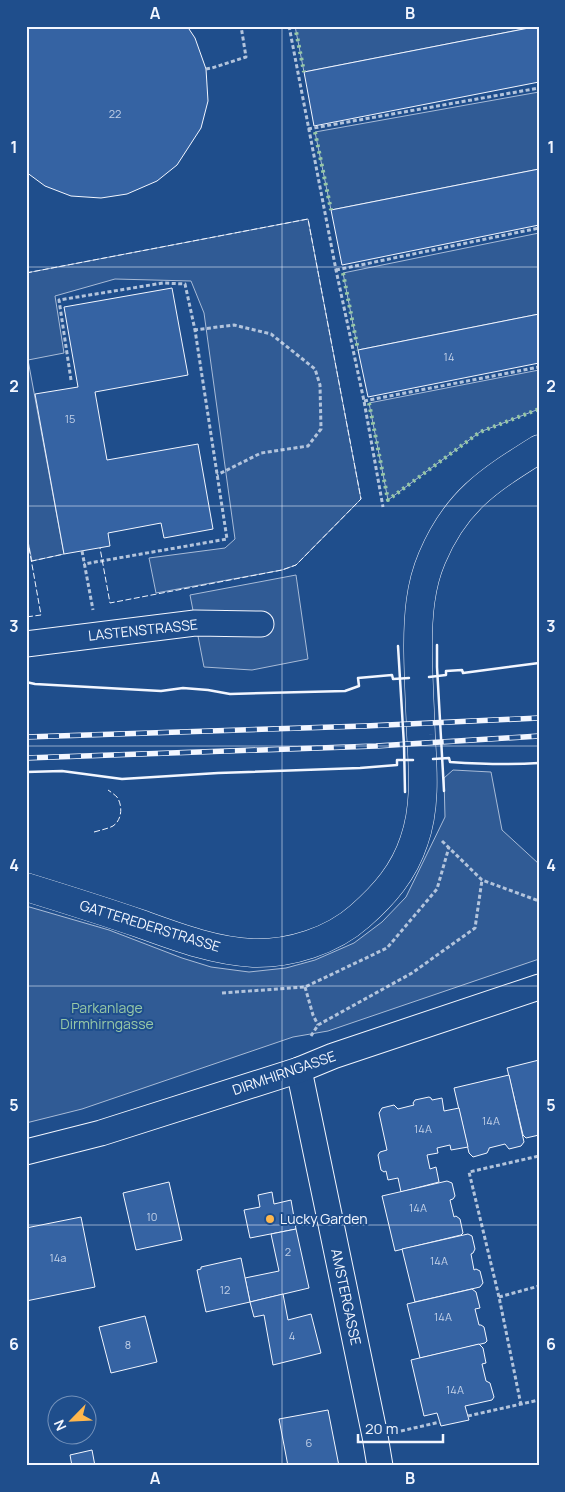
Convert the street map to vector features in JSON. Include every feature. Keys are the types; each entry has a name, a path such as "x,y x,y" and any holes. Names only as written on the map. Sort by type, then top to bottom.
{"street":[{"name":"GATTEREDERSTRASSE","path":"26,887 195,942 226,950 252,953 282,952 306,945 331,935 354,921 386,891 399,874 415,840 420,820 422,759 418,677 418,622 420,599 432,559 454,516 470,498 492,480 539,449"},
{"name":"LASTENSTRASSE","path":"26,644 195,623 261,624"},
{"name":"DIRMHIRNGASSE","path":"26,1152 101,1133 299,1070 343,1053 539,987"},
{"name":"AMSTERGASSE","path":"299,1070 380,1466"}],"path":[{"path":"206,69 246,56 241,26"},
{"path":"289,26 336,270 364,401 382,507"},
{"path":"308,129 539,88"},
{"path":"336,270 539,228"},
{"path":"71,380 58,300 163,282 185,284 195,330 227,539 84,564"},
{"path":"195,330 234,325 271,334 315,369 320,385 321,428 308,446 261,453 217,475"},
{"path":"364,401 539,367"},
{"path":"82,551 92,605"},
{"path":"420,820 482,880 539,901"},
{"path":"310,1037 318,1024 412,973 475,928 482,880"},
{"path":"305,987 313,1015 318,1024"},
{"path":"521,1404 499,1297 469,1172 539,1156"},
{"path":"499,1297 539,1286"},
{"path":"468,1416 539,1400"},
{"path":"375,1436 440,1422"}],"shaded area":[{"path":"295,26 539,26 304,72"},
{"path":"539,92 539,169 331,210 315,132"},
{"path":"308,219 361,499 296,565 282,570 156,593 149,558 225,548 235,539 204,313 191,281 115,279 55,296 64,353 28,360 64,554 32,561 26,531 26,273"},
{"path":"539,233 539,314 358,350 343,273"},
{"path":"539,370 539,409 480,432 388,500 369,403"},
{"path":"296,575 308,659 252,670 204,667 190,595"},
{"name":"Parkanlage Dirmhirngasse","path":"453,770 491,772 502,830 539,864 539,959 328,1031 293,1037 82,1109 26,1123 26,906 109,930 211,967 249,972 286,968 315,960 354,943 382,922 406,897 445,817 444,778"}],"building":[{"path":"26,26 187,26 195,38 206,69 208,101 201,128 177,165 157,181 127,194 101,198 71,196 45,186 26,172"},
{"path":"539,26 539,82 314,126 304,72"},
{"path":"539,169 539,225 342,265 331,210"},
{"path":"172,288 188,375 95,392 107,460 198,444 213,529 164,538 161,523 108,533 110,546 64,554 35,394 78,387 64,307"},
{"path":"539,314 539,363 368,397 358,350"},
{"path":"539,1060 539,1135 526,1138 523,1135 507,1068"},
{"path":"509,1075 524,1142 521,1146 509,1149 505,1144 489,1148 487,1153 473,1157 469,1153 454,1088"},
{"path":"429,1097 432,1100 442,1098 444,1111 459,1108 468,1147 451,1150 450,1145 437,1148 438,1153 427,1155 430,1169 436,1167 439,1182 401,1192 398,1178 388,1180 386,1171 381,1170 378,1155 380,1152 387,1150 379,1113 382,1108 394,1105 398,1109 414,1105 415,1100"},
{"path":"447,1181 452,1183 455,1196 450,1200 454,1217 456,1216 460,1219 463,1233 395,1251 382,1196"},
{"path":"169,1182 182,1240 136,1250 123,1193"},
{"path":"272,1192 274,1204 291,1200 296,1229 250,1238 244,1210 260,1207 258,1195"},
{"path":"81,1217 95,1287 26,1301 26,1228"},
{"path":"296,1229 309,1288 250,1302 245,1278 279,1271 271,1234"},
{"path":"468,1234 472,1236 475,1249 471,1254 474,1270 480,1271 483,1283 480,1287 415,1302 402,1249"},
{"path":"241,1258 250,1302 206,1312 197,1270 201,1269 201,1267"},
{"path":"472,1289 476,1292 480,1308 475,1309 479,1325 484,1327 487,1341 420,1358 407,1304"},
{"path":"283,1294 288,1320 311,1314 321,1353 273,1365 264,1315 254,1317 250,1302"},
{"path":"145,1316 157,1362 111,1373 99,1327"},
{"path":"479,1344 483,1348 486,1363 482,1364 486,1381 490,1383 494,1397 492,1400 465,1406 469,1420 441,1426 437,1413 424,1416 411,1360"},
{"path":"328,1410 339,1466 288,1466 279,1419"},
{"path":"92,1450 95,1466 72,1466 70,1455"}],"railway":[{"path":"26,737 365,726 539,718"},
{"path":"26,758 376,746 539,736"}],"hedge":[{"path":"295,26 304,72"},
{"path":"315,132 331,210"},
{"path":"343,273 358,350"},
{"path":"369,403 388,500 480,432 539,409"}],"fence":[{"path":"26,273 308,219 361,499 296,565 282,570 110,603 100,548"},
{"path":"26,531 41,615 26,617"},
{"path":"31,560 64,554"},
{"path":"94,832 113,826 120,817 119,801 108,790"}],"wall":[{"path":"437,645 444,791"},
{"path":"398,646 405,792"},
{"path":"429,677 446,675 446,671 462,670 463,673 539,663"},
{"path":"26,682 161,691 183,688 230,694 345,691 359,686 358,678 392,675 393,679 409,678"},
{"path":"433,759 449,758 450,762 483,764 539,763"},
{"path":"26,772 62,771 122,779 218,773 360,768 397,765 397,760 413,760"}],"place":[{"name":"Lucky Garden","path":"270,1219"}]}
